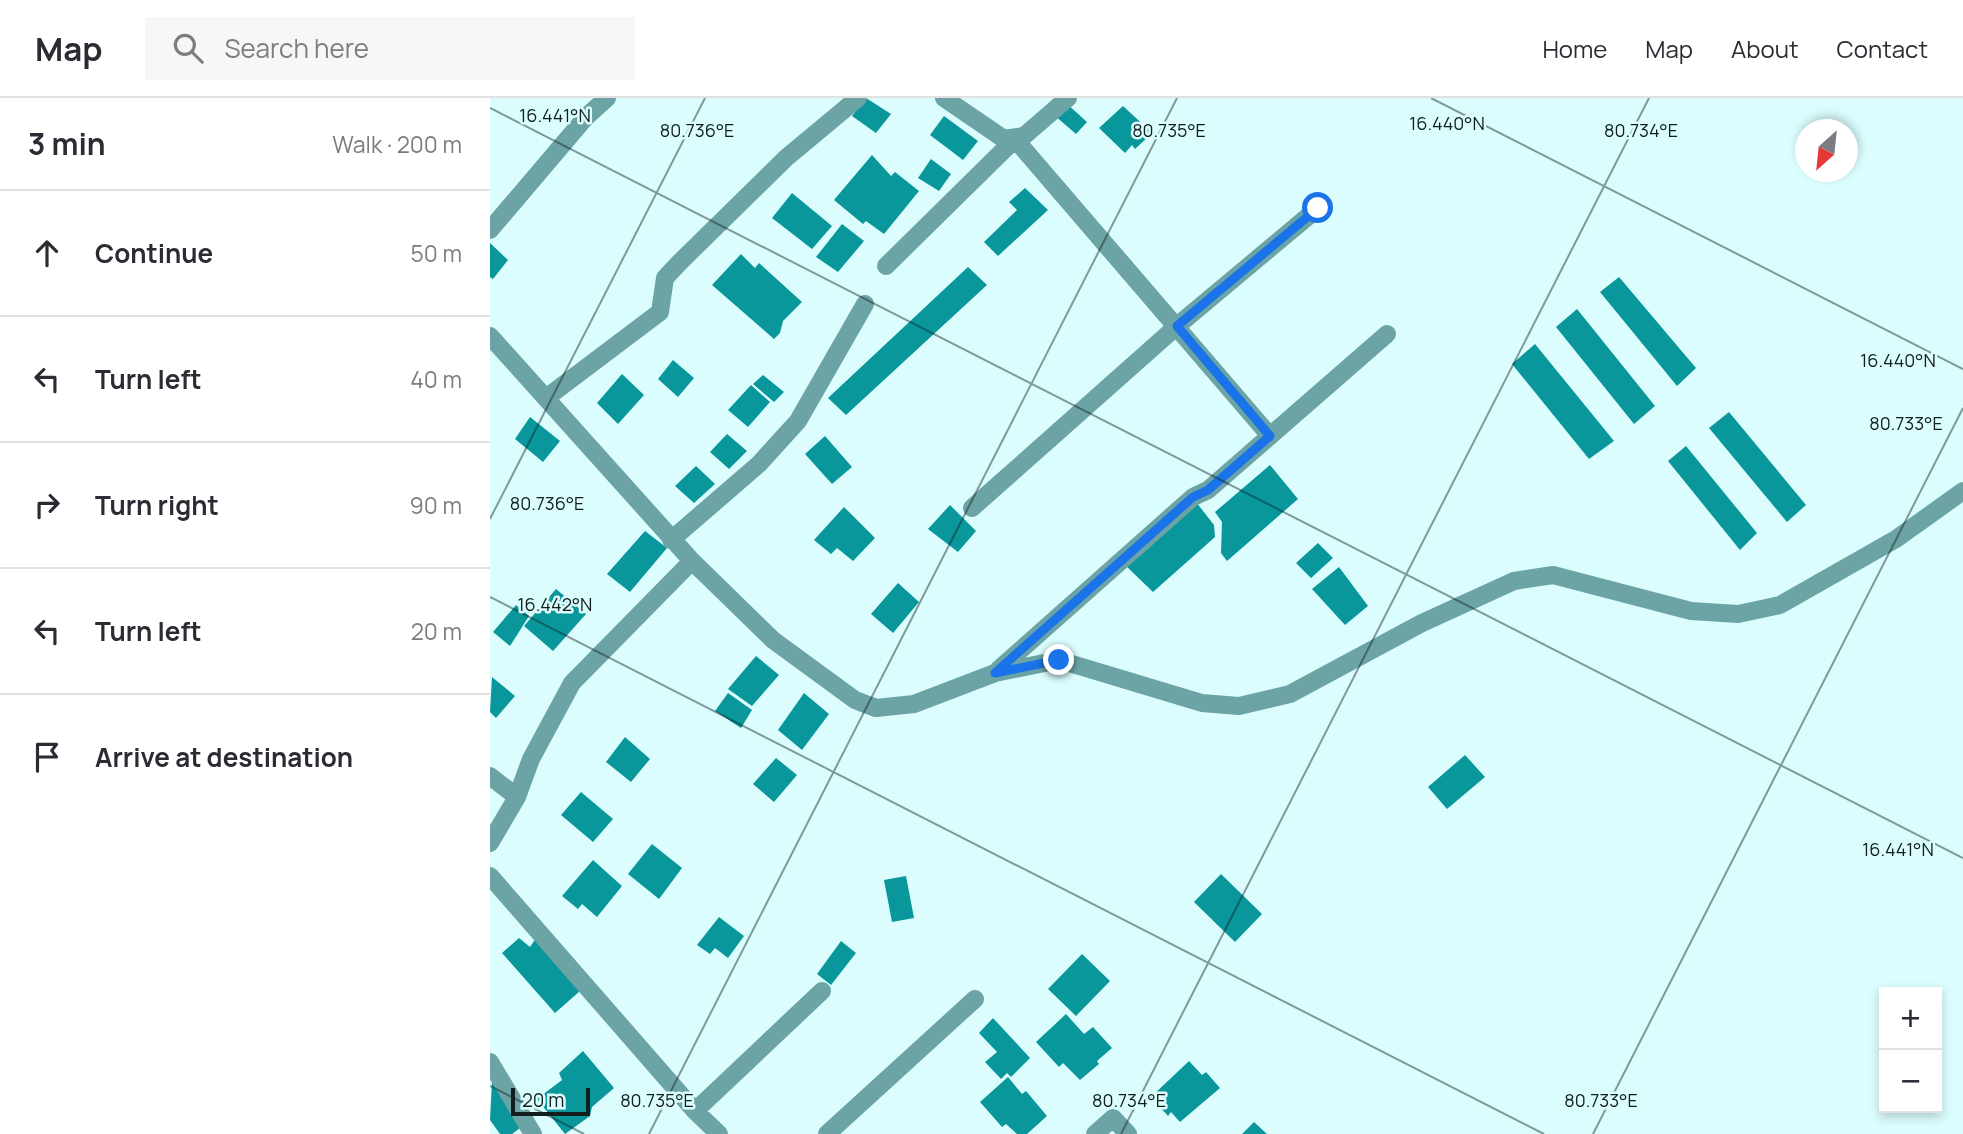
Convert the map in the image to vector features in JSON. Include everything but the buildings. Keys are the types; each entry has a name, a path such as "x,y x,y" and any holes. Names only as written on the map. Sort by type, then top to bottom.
{"street":[{"path":"490,230 586,117 607,98"},
{"path":"546,398 660,312 665,278 672,270 786,158 858,98"},
{"path":"944,98 1004,139 1024,136 1068,98"},
{"path":"886,266 1015,139"},
{"path":"1015,139 1270,436"},
{"path":"972,508 1177,326 1318,208"},
{"path":"671,540 759,464 798,421 866,304"},
{"path":"995,673 1193,497 1208,490 1387,334"},
{"path":"490,336 671,540 773,640 855,700 876,708 904,706 995,673 1059,660 1202,703 1239,706 1290,694 1422,623 1514,581 1553,575 1691,611 1738,614 1780,605 1896,539 1963,491"},
{"path":"490,843 517,797 531,759 572,682 692,561"},
{"path":"490,776 517,797"},
{"path":"490,877 695,1111 719,1134"},
{"path":"695,1111 822,991"},
{"path":"827,1134 975,999"},
{"path":"490,1062 533,1134"},
{"path":"1096,1134 1113,1118 1128,1134"}],"route":[{"path":"1059,660 1031,663 995,673 1193,497 1208,490 1270,436 1177,326 1318,208"}]}
